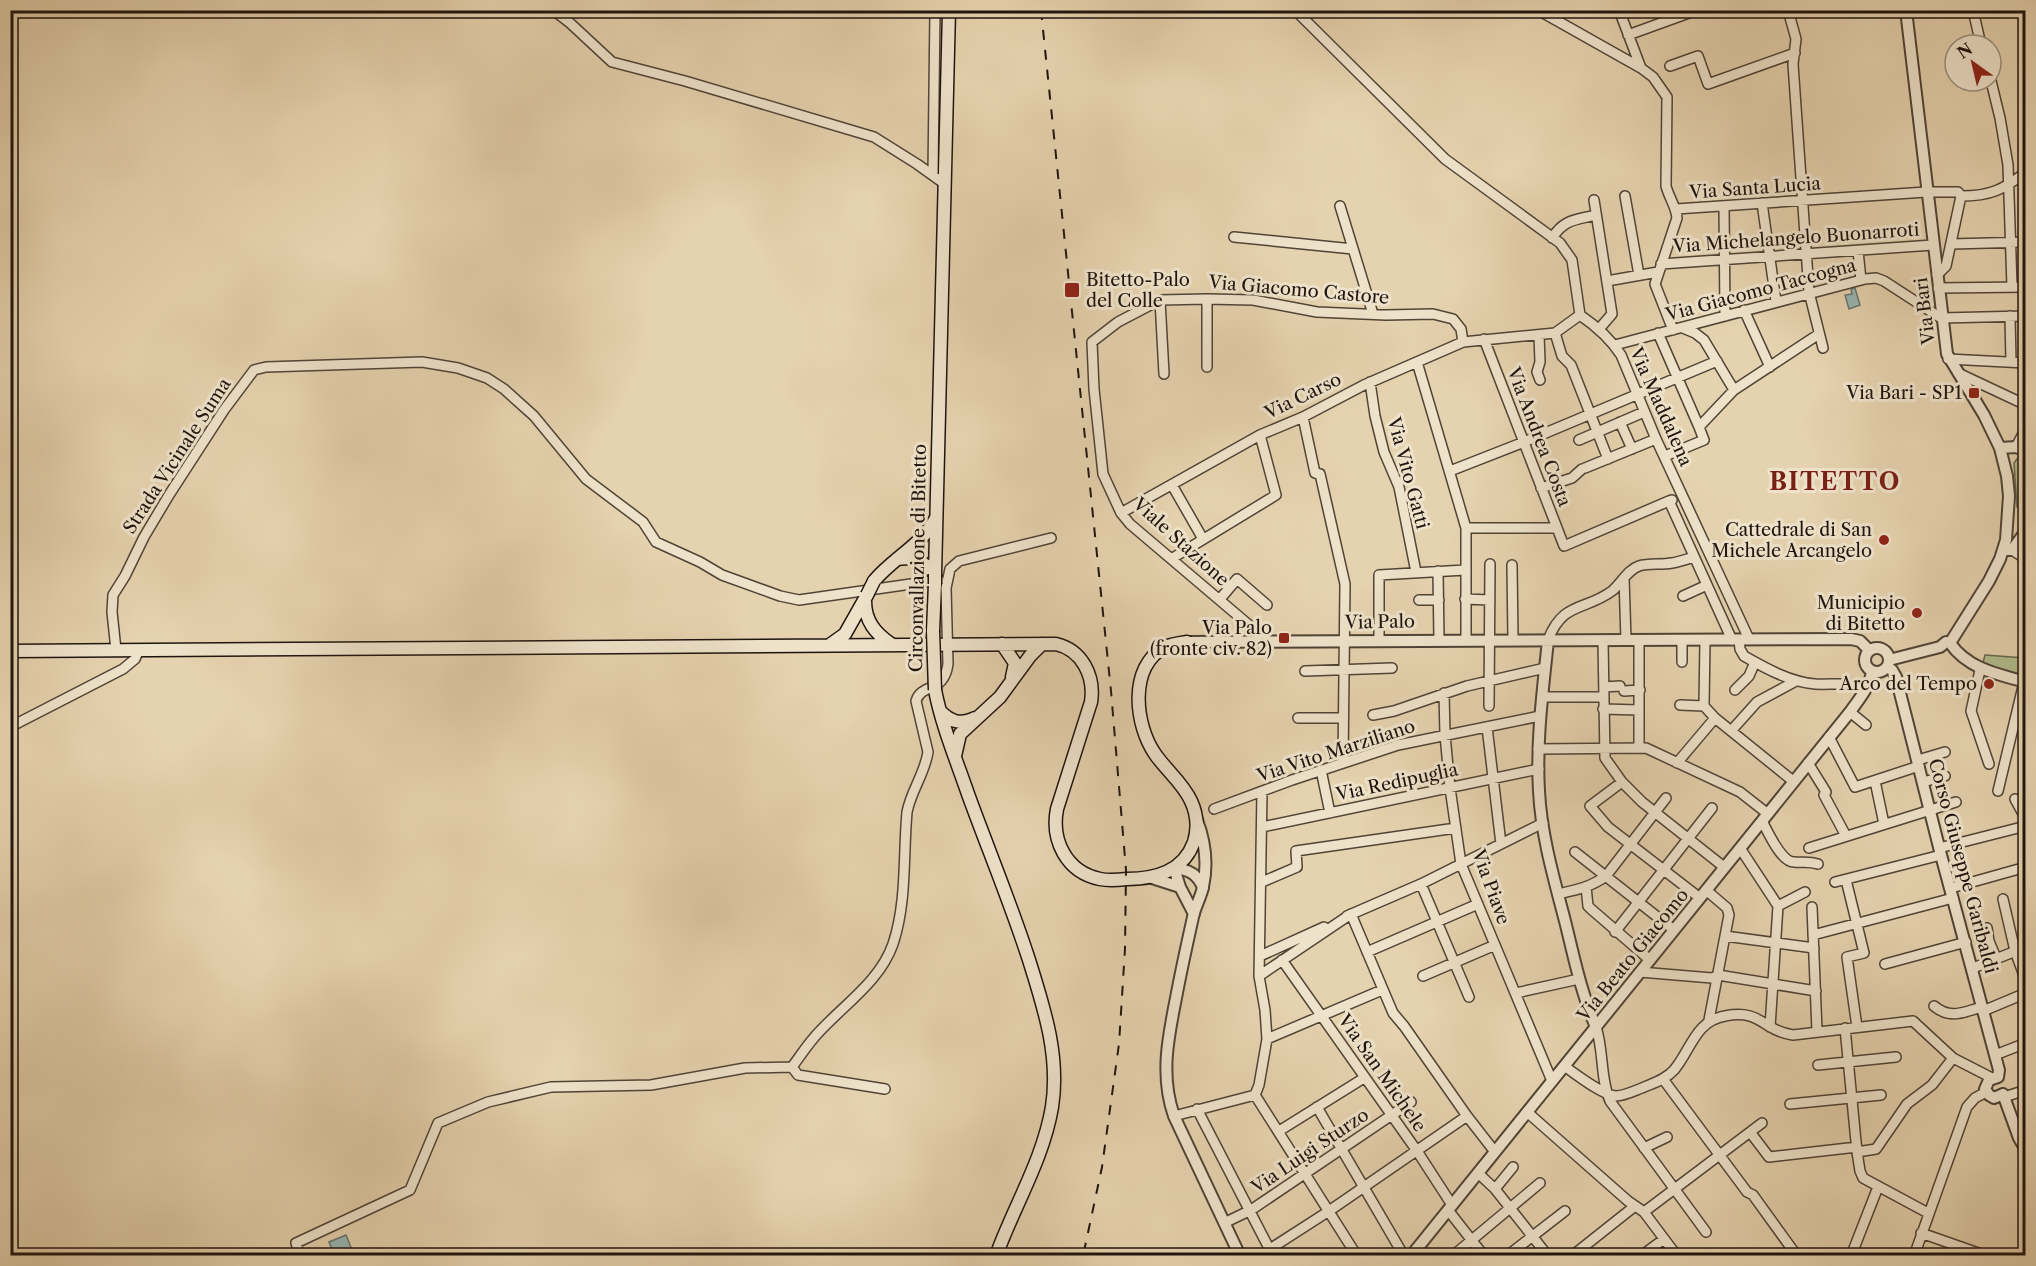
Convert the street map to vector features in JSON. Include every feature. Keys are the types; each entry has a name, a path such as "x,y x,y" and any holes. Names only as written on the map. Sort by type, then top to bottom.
{"main road":[{"name":"Circonvallazione di Bitetto","path":"949,10 933,631 936,690 939,710 955,757 1023,942 1046,1018 1054,1078 1052,1107 1045,1136 1035,1166 996,1256"},
{"path":"848,640 874,581 888,565 924,536 936,517"},
{"path":"897,559 920,560 935,579"},
{"path":"866,602 873,628 891,644"},
{"path":"10,651 831,644 848,640 891,644 1002,644 1027,650"},
{"name":"Via Palo","path":"1187,642 1165,647 1147,665 1141,678 1139,706 1142,725 1154,754 1190,798 1196,816"},
{"path":"1002,644 1015,663"},
{"path":"1010,685 1015,663 1027,650 1042,644 1065,646 1073,651 1089,672 1094,688 1091,702 1055,820 1057,840 1073,865 1089,876 1110,880 1152,878 1174,868 1186,856 1193,843 1196,816"},
{"path":"955,757 960,734 1010,685 1027,650"},
{"path":"939,710 954,722 961,723 976,718"}],"street":[{"path":"553,10 612,62 685,81 874,137 945,184"},
{"path":"933,174 935,10"},
{"path":"1294,10 1445,159 1568,252 1572,260 1580,315 1555,333 1463,342"},
{"path":"1538,10 1641,68 1653,77 1667,97 1666,186 1668,196 1676,209"},
{"path":"1619,10 1641,68"},
{"path":"1628,35 1696,10"},
{"path":"1788,10 1795,29 1793,64 1809,292 1823,348"},
{"name":"Via Bari","path":"1906,10 1941,318 1948,359 1984,415 2000,448 2009,496 2008,550"},
{"path":"1972,10 1978,33"},
{"path":"1670,66 1698,56 1708,84 1795,53"},
{"path":"1993,93 2008,165 2012,288"},
{"name":"Via Santa Lucia","path":"1678,328 1655,284 1677,219 1676,209 1926,192 1958,192 1961,196 1984,196 2008,186 2025,172"},
{"path":"1625,196 1640,275"},
{"path":"1937,275 1946,266 1961,196"},
{"path":"1594,200 1612,314 1599,328"},
{"path":"1762,203 1776,301"},
{"path":"1340,206 1373,314"},
{"path":"1724,206 1725,316"},
{"path":"1552,238 1559,227 1566,222 1596,215"},
{"path":"1234,237 1353,249"},
{"path":"1951,244 2025,242"},
{"name":"Via Michelangelo Buonarroti","path":"1607,280 1640,275 1659,268 1724,260 1933,245"},
{"path":"1858,251 1861,279"},
{"name":"Via Giacomo Taccogna","path":"1615,345 1861,279 1876,278 1884,281 1941,318"},
{"path":"1938,288 2025,287"},
{"path":"1207,299 1207,367"},
{"path":"1160,300 1164,374"},
{"name":"Via Giacomo Castore","path":"1160,300 1253,300 1317,312 1432,314 1453,319 1461,329 1463,342"},
{"name":"Viale Stazione","path":"1160,300 1118,322 1092,342 1094,389 1103,474 1121,513 1130,524 1269,642"},
{"path":"1744,310 1770,367"},
{"name":"Via Maddalena","path":"1580,315 1599,328 1621,355 1636,394 1682,495 1740,640"},
{"path":"2010,316 2011,362"},
{"path":"1941,318 2025,316"},
{"path":"1678,328 1695,333 1704,340 1734,390"},
{"path":"1555,333 1562,356 1571,365 1608,459"},
{"path":"1658,333 1704,440 1665,456"},
{"path":"1699,427 1734,390 1819,334"},
{"path":"1539,335 1538,372 1540,380"},
{"name":"Via Andrea Costa","path":"1484,339 1564,546"},
{"name":"Via Carso","path":"1171,559 1276,495 1260,435 1303,417 1370,382 1463,342"},
{"path":"1948,359 2025,363"},
{"path":"1450,471 1717,361"},
{"name":"Strada Vicinale Suma","path":"116,650 112,612 113,595 144,537 224,410 254,370 266,368 422,362 458,368 487,378 504,389 534,416 586,479 643,522 656,542 722,575 780,596 799,600 947,579"},
{"path":"1417,362 1466,528 1466,639"},
{"path":"1956,372 2025,405"},
{"name":"Via Vito Gatti","path":"1370,382 1375,416 1384,452 1398,487 1416,572"},
{"path":"1579,440 1644,412"},
{"path":"1303,417 1315,473 1320,474 1345,584 1343,763"},
{"path":"1620,422 1632,449"},
{"path":"2000,448 2021,449 2025,429"},
{"path":"1121,513 1260,435"},
{"path":"1541,489 1572,478 1584,469 1656,439"},
{"path":"1172,485 1203,539"},
{"name":"Via Maddalena","path":"1564,546 1682,495"},
{"path":"1669,501 1707,585 1740,640 1740,649 1744,656 1796,681 1816,684 1848,683 1866,689"},
{"path":"1466,528 1557,528"},
{"path":"1888,663 1884,651 1880,648 1869,651 1865,656 1868,669 1881,672 1888,663 1947,648 2008,550 2025,531"},
{"path":"792,1067 818,1033 850,1000 861,993 880,968 893,945 901,902 909,800 928,752 916,701 922,692 942,683 947,676 947,579 950,569 959,561 1052,538"},
{"path":"2008,550 2025,559"},
{"path":"1694,557 1674,563 1638,566 1611,591 1573,609 1556,621 1548,640 1538,749 1543,823 1579,979 1601,1043 1606,1093 1706,1232"},
{"path":"1489,706 1490,564"},
{"path":"1512,565 1513,639"},
{"path":"1379,640 1379,575 1465,570"},
{"path":"1438,571 1439,640"},
{"path":"1624,578 1626,640"},
{"path":"1220,599 1237,579 1267,605"},
{"path":"1683,596 1707,585"},
{"path":"1465,599 1490,600"},
{"path":"1419,600 1439,600"},
{"name":"Via Palo","path":"1187,642 1851,639 1860,641 1869,651"},
{"path":"1639,640 1639,748"},
{"path":"1682,640 1682,662"},
{"path":"1705,640 1704,706 1715,718 1793,781"},
{"path":"1603,641 1603,748 1607,763 1622,782 1724,867"},
{"path":"1947,648 1966,666 2025,682 2022,708 1998,791"},
{"path":"10,727 123,669 135,659 140,650"},
{"path":"1735,690 1749,676 1755,662"},
{"name":"Corso Giuseppe Garibaldi","path":"1888,663 1896,677 1940,851 1973,968 1999,1070 1995,1077"},
{"path":"1305,671 1392,668"},
{"path":"1373,715 1394,711 1444,693 1545,668"},
{"path":"1980,670 1971,711 1989,764"},
{"name":"Via Beato Giacomo","path":"1412,1256 1850,712 1871,680 1872,671"},
{"path":"1731,731 1757,702 1796,681"},
{"path":"1604,687 1640,690"},
{"name":"Via Piave","path":"1444,693 1450,788 1461,864 1552,1081"},
{"path":"1543,698 1604,697"},
{"path":"1680,705 1704,706"},
{"path":"1603,709 1639,710"},
{"path":"1971,711 1984,714"},
{"path":"1850,712 1866,725"},
{"name":"Via Vito Marziliano","path":"1214,809 1398,745 1540,716"},
{"path":"1298,718 1343,718"},
{"path":"1677,763 1715,718"},
{"path":"1487,727 1502,844"},
{"path":"1829,737 1856,787 1946,752"},
{"path":"1538,749 1646,748 1740,792 1765,817 1783,857 1792,863 1807,860 1818,864"},
{"path":"1808,763 1826,792 1824,795 1846,836"},
{"name":"Via Redipuglia","path":"1262,827 1539,769"},
{"path":"1321,770 1330,813"},
{"path":"1923,782 1945,776"},
{"path":"1875,780 1884,824"},
{"path":"1622,782 1590,806 1608,827 1663,869 1727,908 1729,915 1709,1020"},
{"path":"1255,1095 1259,1086 1267,1039 1259,976 1262,791"},
{"path":"1558,894 1596,884 1606,876 1666,798"},
{"path":"1809,848 1956,802"},
{"path":"2020,805 2025,819"},
{"path":"1614,932 1712,808"},
{"path":"1196,816 1205,851 1203,888 1194,914 1166,1051 1168,1094 1174,1116 1240,1256"},
{"path":"1260,956 1421,884 1543,823"},
{"path":"1835,882 2025,826"},
{"path":"1262,882 1298,867 1296,851 1456,828"},
{"path":"1740,848 1778,906 1770,1027"},
{"path":"1575,852 1674,930"},
{"path":"1813,935 1920,906 2025,867"},
{"path":"1194,914 1180,887 1174,868 1186,868 1195,874 1203,888"},
{"path":"1152,878 1180,887"},
{"path":"1846,880 1864,953 1846,957 1857,1027"},
{"path":"1421,884 1468,997"},
{"path":"1586,887 1588,906 1614,932 1650,960"},
{"path":"1778,906 1805,892"},
{"path":"2003,899 2015,951 2025,981"},
{"path":"1367,952 1478,904"},
{"path":"1812,907 1816,1031"},
{"path":"1351,914 1393,1013 1495,1152"},
{"path":"1259,976 1351,914"},
{"path":"1987,928 1989,941 1996,958"},
{"path":"1725,936 1814,948"},
{"path":"1885,964 1966,942"},
{"path":"1423,976 1495,945"},
{"path":"1973,968 2025,947"},
{"name":"Via San Michele","path":"1282,960 1417,1152 1450,1207 1484,1256"},
{"path":"1640,972 1712,978 1718,975 1816,991"},
{"path":"1516,993 1579,979"},
{"path":"1267,1039 1382,990"},
{"path":"1934,1006 1944,1014 1957,1014 1983,1009 2025,993"},
{"path":"1564,1066 1606,1093 1615,1096 1663,1079 1674,1071 1702,1026 1709,1020 1723,1016 1746,1014 1777,1032 1793,1035 1912,1021 1953,1058 2006,1084 2004,1096 2025,1150"},
{"path":"1845,1028 1857,1150 1863,1178 1928,1213"},
{"path":"1995,1055 2025,1043"},
{"path":"1818,1065 1896,1057"},
{"path":"1750,1132 1769,1157 1876,1149 1907,1104 1932,1084 1953,1058"},
{"path":"792,1067 798,1075 885,1089"},
{"path":"300,1256 296,1244 410,1190 438,1122 488,1102 551,1087 651,1085 745,1068 792,1067"},
{"path":"1986,1092 1986,1082 1995,1077"},
{"path":"1279,1131 1364,1078"},
{"path":"1663,1079 1747,1192 1754,1195 1797,1256"},
{"path":"1986,1092 1994,1098 2025,1090"},
{"path":"1914,1256 1967,1107 1975,1098 1986,1092"},
{"path":"1174,1116 1255,1095"},
{"path":"1255,1095 1358,1256"},
{"path":"1790,1104 1881,1095"},
{"name":"Via Luigi Sturzo","path":"1224,1223 1251,1210 1411,1102"},
{"path":"1317,1107 1404,1256"},
{"path":"1197,1109 1271,1252 1467,1116"},
{"path":"1527,1112 1644,1212 1677,1256"},
{"path":"1644,1212 1762,1123"},
{"path":"1644,1148 1667,1137"},
{"path":"1495,1189 1513,1167"},
{"path":"1478,1173 1495,1189 1548,1256"},
{"path":"1455,1254 1540,1183"},
{"path":"1851,1256 1878,1187"},
{"path":"1572,1256 1635,1206"},
{"path":"1507,1256 1564,1211"},
{"path":"1921,1233 1981,1254"},
{"path":"1641,1256 1664,1239"}],"green space":[{"path":"2020,455 2025,457 2025,512 2017,507 2014,463"},
{"path":"1985,655 2025,658 2025,676 1982,666"}],"water":[{"path":"1855,288 1860,305 1849,309 1845,295 1852,294 1851,289"},
{"path":"346,1235 353,1252 334,1255 329,1242"}],"railway":[{"path":"1041,10 1111,691 1126,870 1125,949 1119,1044 1102,1167 1083,1256"}],"place":[{"name":"Bitetto-Palo del Colle","path":"1072,290"},
{"name":"Via Bari - SP1","path":"1974,393"},
{"name":"Cattedrale di San Michele Arcangelo","path":"1884,540"},
{"name":"Municipio di Bitetto","path":"1917,613"},
{"name":"Via Palo (fronte civ. 82)","path":"1284,638"},
{"name":"Arco del Tempo","path":"1989,684"}],"district":[{"name":"BITETTO","path":"1835,481"}]}
